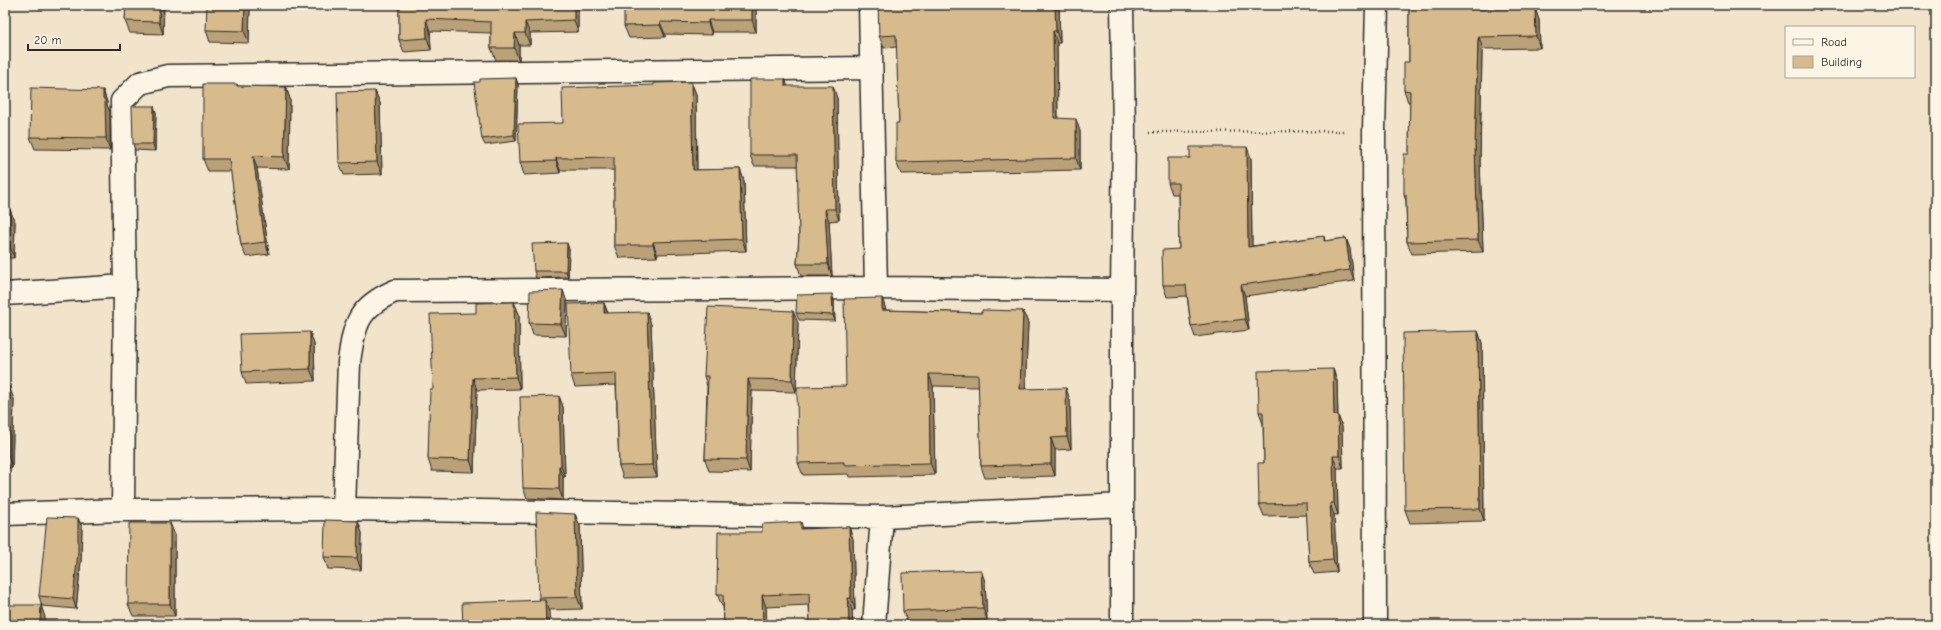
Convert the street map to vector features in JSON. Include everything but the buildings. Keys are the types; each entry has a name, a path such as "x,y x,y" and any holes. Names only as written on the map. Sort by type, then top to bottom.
{"street":[{"path":"870,5 870,68 876,288"},
{"path":"1122,5 1124,132 1122,290 1122,625"},
{"path":"1375,625 1374,131 1377,5"},
{"path":"123,510 125,286 122,101 140,83 168,76 870,68"},
{"path":"5,294 125,286"},
{"path":"344,509 348,362 352,340 360,316 377,298 394,291 876,288 1122,290"},
{"path":"5,514 123,510 344,509 882,517 1122,505"},
{"path":"874,625 882,517"}],"path":[{"path":"1124,132 1374,131"}]}
